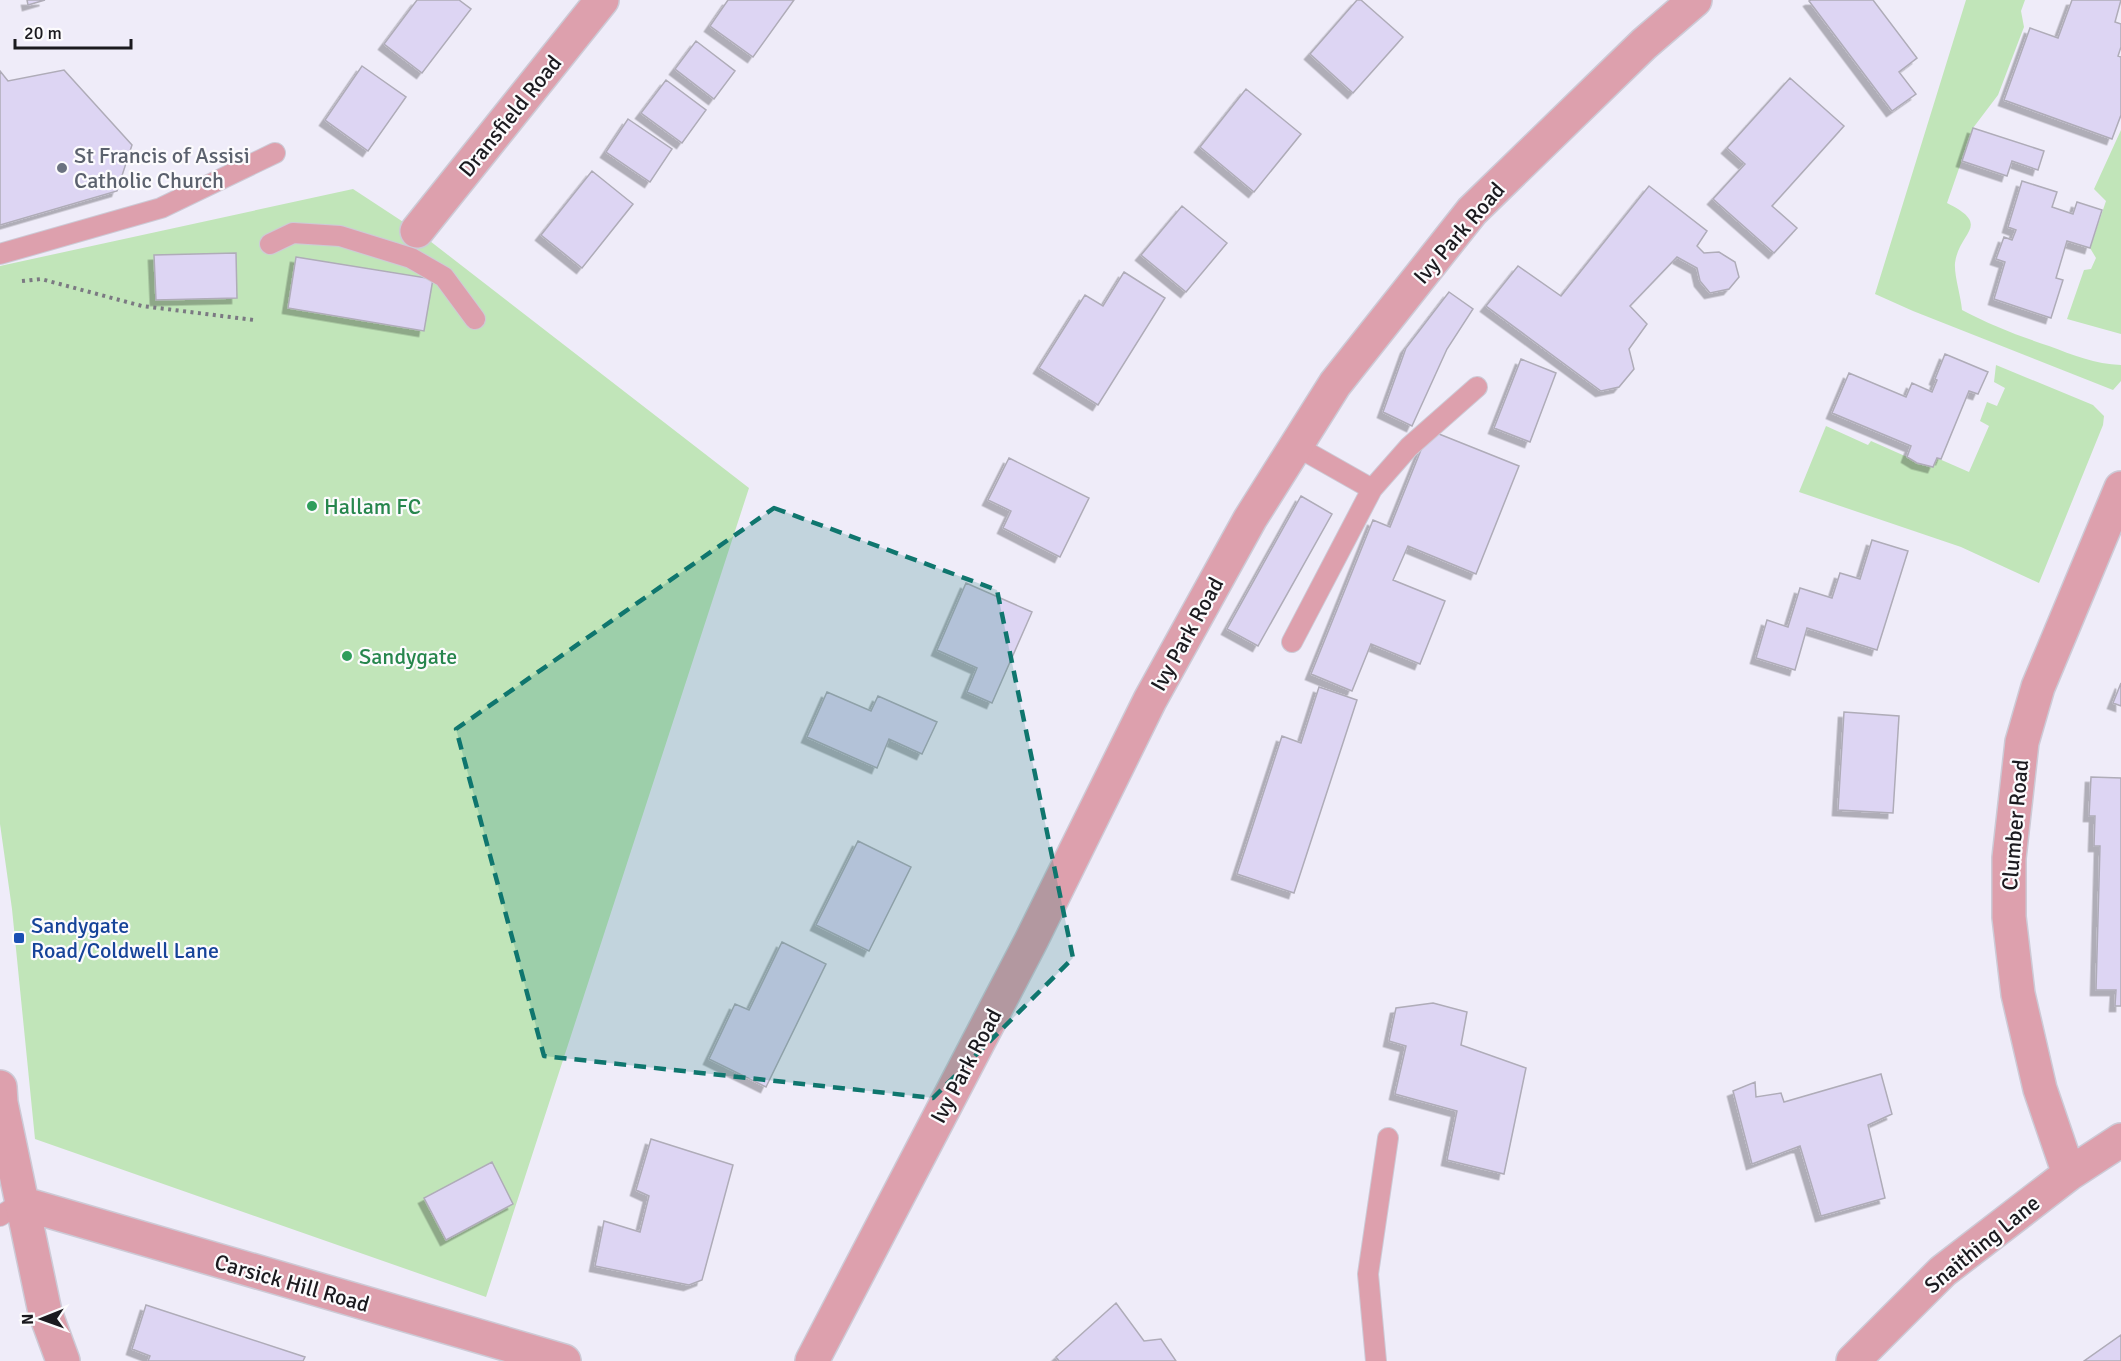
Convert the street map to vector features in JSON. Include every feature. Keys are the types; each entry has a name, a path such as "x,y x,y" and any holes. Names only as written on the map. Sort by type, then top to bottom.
{"street":[{"name":"Dransfield Road","path":"407,242 602,0"},
{"name":"Ivy Park Road","path":"812,1361 1031,941 1150,700 1250,519 1335,384 1472,211 1644,44 1695,0"},
{"name":"Clumber Road","path":"2069,1174 2040,1089 2018,994 2009,917 2009,858 2022,742 2038,687 2121,488"},
{"path":"0,1087 11,1209 63,1361"},
{"name":"Snaithing Lane","path":"1853,1361 1943,1271 2069,1174 2121,1140"},
{"name":"Carsick Hill Road","path":"11,1209 564,1361"}],"lane":[{"path":"0,254 161,208 274,153"},
{"path":"270,244 293,233 407,242 411,258 444,277 475,319"},
{"path":"1292,642 1372,489 1409,447 1477,387"},
{"path":"1296,446 1372,489"},
{"path":"1376,1361 1368,1274 1388,1138"}],"path":[{"path":"20,281 41,279 142,306 254,320"}],"highlighted area":[{"path":"774,508 997,590 1073,958 933,1098 544,1056 456,729"}],"green space":[{"path":"1966,0 2025,0 2021,11 2024,27 1998,95 1973,128 1947,203 1961,211 1971,224 1955,263 1962,310 2005,330 2075,356 2121,365 2121,381 2113,390 1875,294"},
{"path":"2121,130 2121,334 2067,319 2084,270 2091,269 2096,258 2090,248 2106,201 2094,189"},
{"name":"Sandygate","path":"353,189 417,231 749,488 486,1297 35,1139 12,909 0,824 0,266"},
{"path":"1996,365 2093,405 2104,416 2103,425 2039,583 1961,547 1799,492 1826,426 1868,445 1871,441 1917,463 1933,466 1937,458 1969,472 1989,426 1980,421 1987,402 1997,406 2005,388 1994,382"}],"building":[{"path":"27,0 45,0 28,5"},
{"path":"417,0 459,0 471,9 422,73 384,44"},
{"path":"728,0 794,0 753,57 710,26"},
{"path":"1357,0 1361,0 1403,37 1353,93 1310,54"},
{"path":"1873,0 1917,58 1899,72 1916,94 1892,111 1809,1"},
{"path":"2072,0 2121,0 2115,22 2121,24 2121,47 2118,56 2121,57 2121,115 2112,139 2004,100 2030,28 2058,38"},
{"path":"696,41 735,71 714,99 675,69"},
{"path":"362,66 406,97 368,151 325,120"},
{"name":"St Francis of Assisi Catholic Church","path":"64,70 132,145 117,191 0,225 0,71 8,81"},
{"path":"1790,78 1844,126 1772,206 1797,228 1774,253 1713,199 1745,164 1727,148"},
{"path":"666,80 706,110 682,143 641,113"},
{"path":"1246,89 1301,134 1254,192 1200,147"},
{"path":"628,119 672,149 650,182 606,152"},
{"path":"1973,128 2044,151 2038,170 2012,161 2007,176 1962,161"},
{"path":"592,171 633,204 582,268 541,235"},
{"path":"2022,181 2057,192 2052,207 2073,214 2077,202 2102,210 2090,248 2067,241 2056,278 2063,280 2051,318 1994,299 2005,262 1996,259 2004,237 2012,240 2016,230 2008,227"},
{"path":"1649,186 1707,231 1697,246 1704,253 1719,252 1735,262 1739,277 1729,289 1710,293 1700,281 1697,268 1677,257 1630,306 1647,324 1629,349 1634,369 1619,387 1601,391 1486,306 1518,266 1561,296"},
{"path":"1182,206 1227,243 1186,292 1141,255"},
{"path":"236,253 237,298 156,300 154,255"},
{"path":"296,257 433,279 424,331 288,308"},
{"path":"1124,272 1165,298 1098,405 1039,368 1085,295 1103,306"},
{"path":"1449,292 1473,309 1447,349 1412,426 1383,412 1406,348"},
{"path":"1945,354 1988,372 1978,394 1969,391 1941,459 1937,458 1933,467 1917,463 1907,457 1911,446 1832,413 1849,373 1906,397 1912,383 1932,392"},
{"path":"1521,359 1556,373 1530,442 1494,428"},
{"path":"1429,430 1519,466 1476,574 1408,546 1393,580 1445,601 1420,664 1371,644 1352,691 1311,674 1373,520 1390,527"},
{"path":"1009,458 1089,498 1060,557 1003,528 1011,511 988,500"},
{"path":"1301,496 1332,514 1258,646 1227,629"},
{"path":"1872,540 1908,551 1877,650 1807,628 1795,670 1756,658 1767,620 1788,627 1800,588 1832,598 1840,573 1860,579"},
{"path":"966,583 1032,612 992,703 967,692 977,668 937,650"},
{"path":"2121,683 2121,706 2113,703"},
{"path":"1319,687 1357,700 1294,893 1237,874 1282,736 1301,743"},
{"path":"827,692 871,711 878,696 937,722 922,754 889,739 877,768 807,737"},
{"path":"1844,712 1899,716 1893,813 1838,810"},
{"path":"2091,777 2121,778 2121,1006 2115,1006 2116,990 2096,990 2100,846 2094,846 2095,816 2089,816"},
{"path":"858,841 911,867 869,951 816,925"},
{"path":"782,942 826,964 766,1087 709,1059 735,1004 749,1010"},
{"path":"1433,1003 1467,1012 1461,1045 1526,1068 1504,1174 1447,1160 1457,1111 1395,1094 1406,1046 1389,1041 1396,1008"},
{"path":"1881,1074 1892,1114 1868,1125 1885,1198 1821,1216 1800,1146 1752,1164 1733,1091 1755,1082 1756,1097 1781,1093 1784,1102"},
{"path":"651,1139 733,1165 702,1280 689,1285 595,1266 604,1221 640,1232 649,1196 636,1190"},
{"path":"492,1162 513,1204 446,1240 424,1198"},
{"path":"1116,1303 1144,1341 1161,1339 1176,1361 1059,1361 1056,1357"},
{"path":"146,1305 305,1357 303,1361 148,1361 150,1356 132,1349"},
{"path":"2121,1335 2121,1361 2084,1361"}],"place":[{"name":"St Francis of Assisi Catholic Church","path":"62,168"},
{"name":"Hallam FC","path":"312,506"},
{"name":"Sandygate","path":"347,656"},
{"name":"Sandygate Road/Coldwell Lane","path":"19,938"}]}
